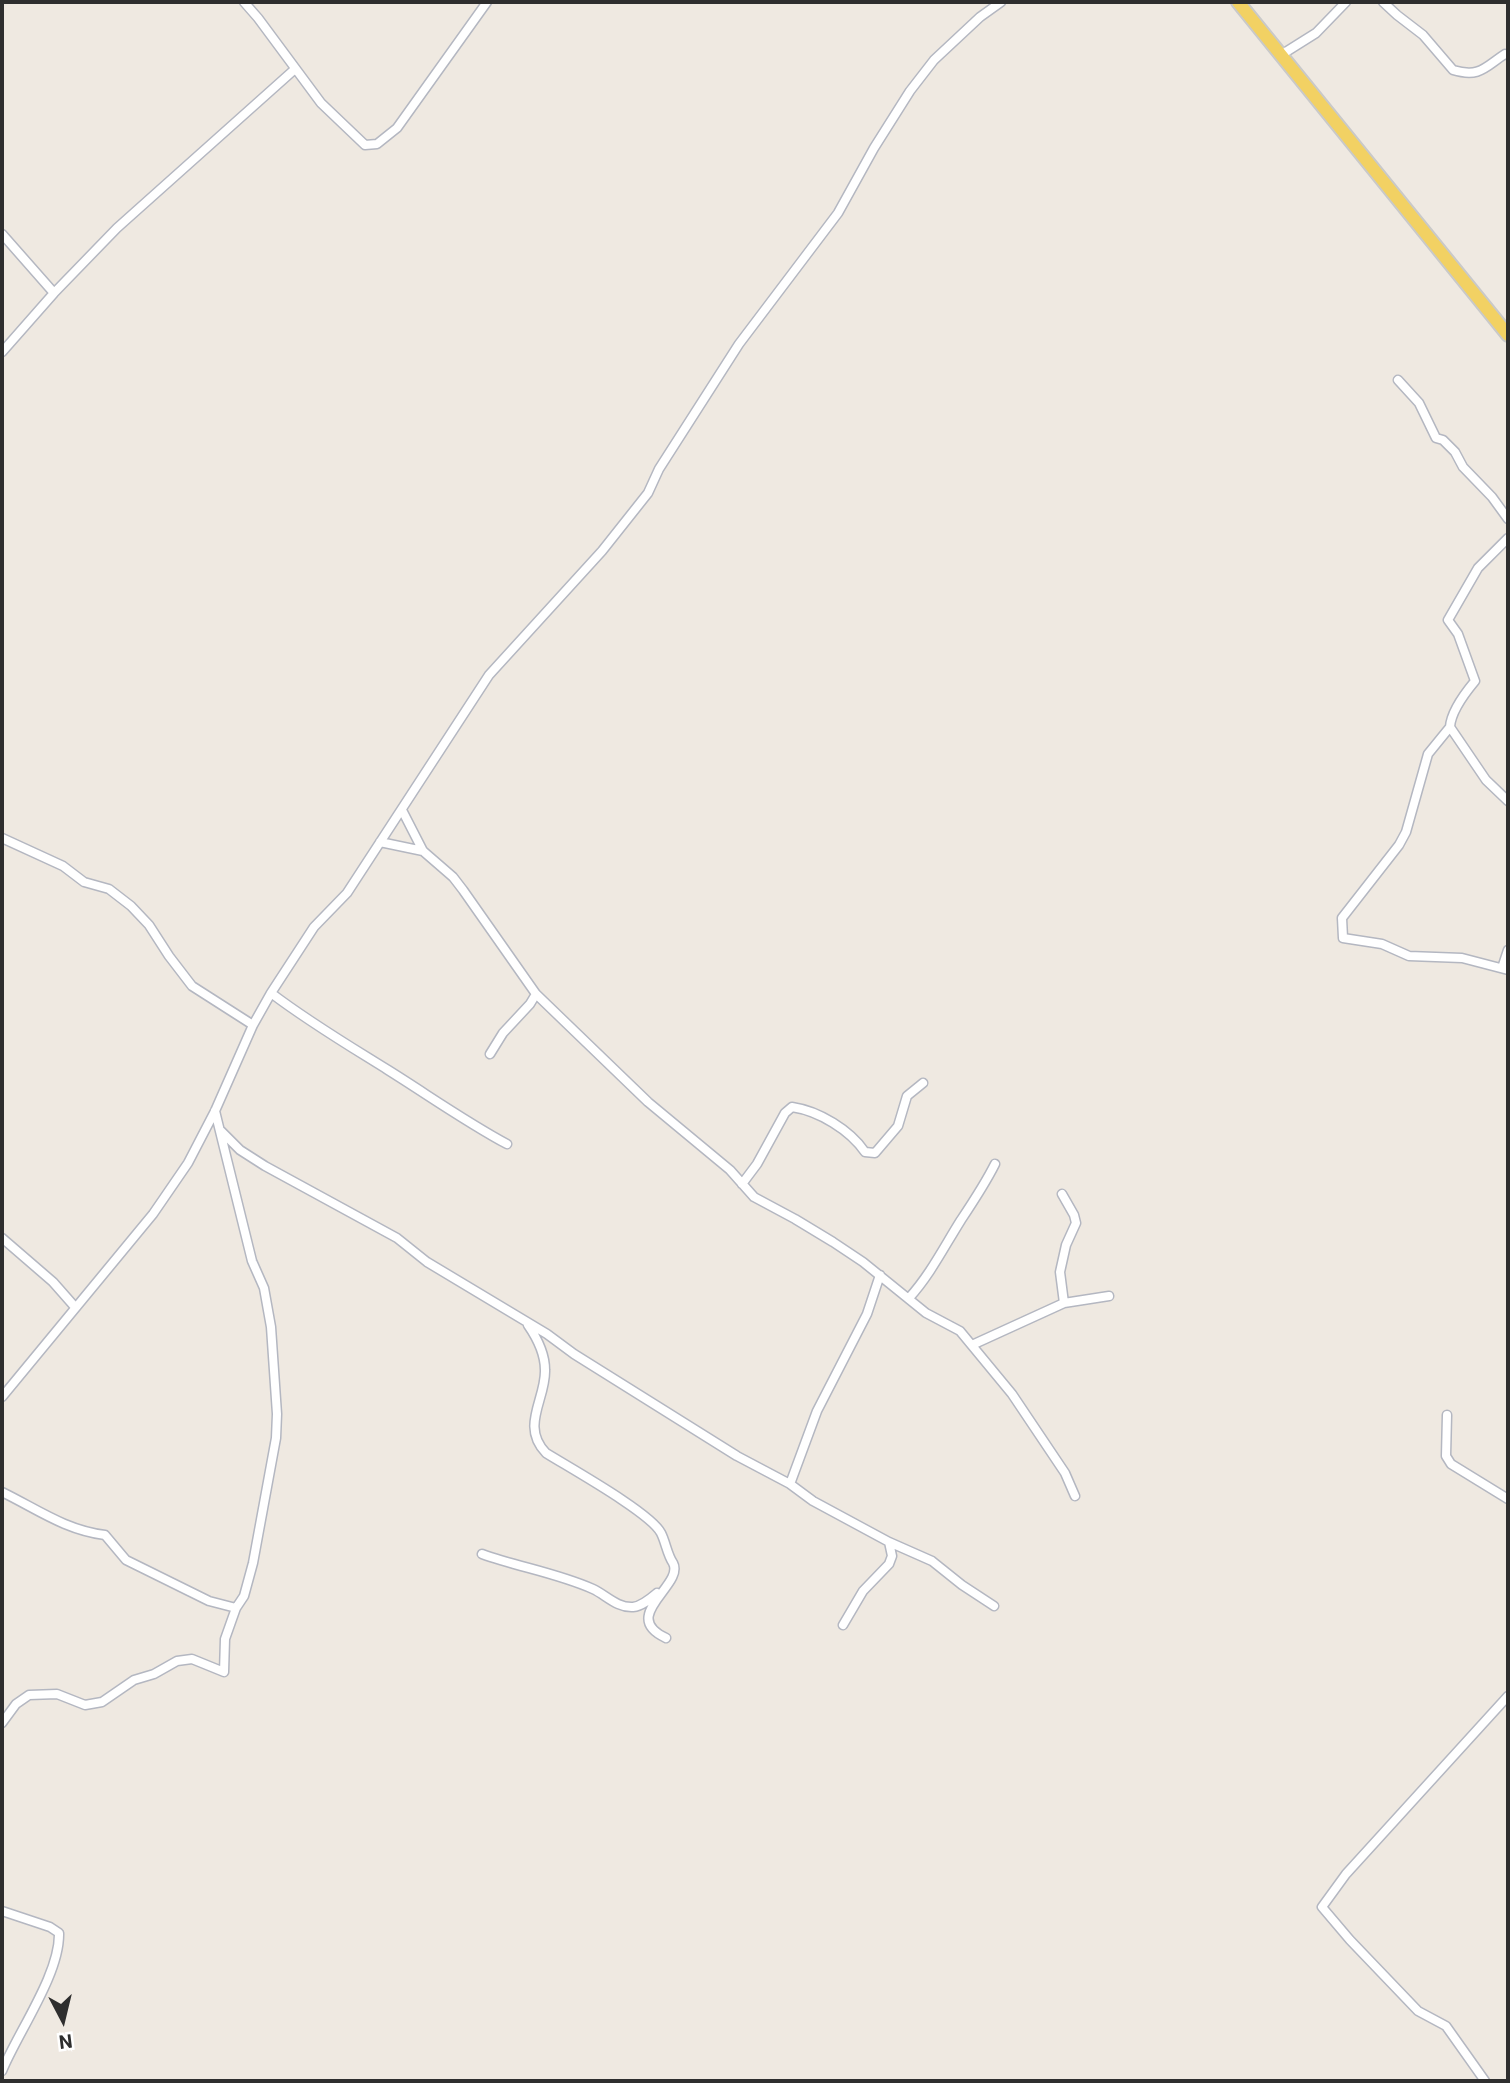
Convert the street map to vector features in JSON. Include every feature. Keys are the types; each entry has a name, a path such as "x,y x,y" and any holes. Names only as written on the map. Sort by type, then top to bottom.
{"main road":[{"path":"1238,2 1508,335"}],"street":[{"path":"244,2 321,103 365,145 377,144 397,128 487,2"},
{"path":"2,1397 153,1214 188,1163 215,1111 253,1024 271,993 314,927 347,893 489,675 602,551 648,493 659,469 739,344 838,213 910,91 934,60 1001,2"},
{"path":"1281,55 1316,33 1346,2"},
{"path":"1383,2 1423,35 1453,70 1477,73 1487,69 1505,54 1508,55"},
{"path":"2,352 117,228 295,69"},
{"path":"2,234 54,293"},
{"path":"1398,380 1419,404 1436,438 1443,440 1455,452 1463,467 1469,470 1508,519"},
{"path":"1508,538 1478,568 1448,620 1458,634 1475,681 1466,691 1452,717 1450,727 1428,754 1406,831 1399,845 1342,918 1343,938 1382,944 1409,956 1462,958 1505,969 1508,950"},
{"path":"1450,727 1486,780 1508,802"},
{"path":"402,810 422,851 453,877 536,994 649,1102 730,1170 754,1198 795,1219 880,1275 926,1313 960,1331 1012,1394 1065,1473 1075,1496"},
{"path":"2,838 63,866 84,882 109,890 124,901 149,925 192,986 253,1024"},
{"path":"380,842 422,851"},
{"path":"271,993 324,1032 507,1144"},
{"path":"490,1054 503,1033 536,994"},
{"path":"742,1184 757,1164 785,1113 792,1107 803,1108 835,1125 857,1140 865,1152 875,1153 898,1126 907,1096 923,1083"},
{"path":"2,1723 16,1704 29,1695 57,1695 85,1705 102,1702 134,1680 154,1674 177,1661 192,1659 224,1672 225,1639 236,1608 244,1596 253,1563 276,1438 277,1414 271,1327 264,1289 252,1261 215,1111"},
{"path":"221,1131 240,1150 265,1166 397,1238 427,1262 489,1297 737,1456 813,1501 932,1561 994,1606"},
{"path":"909,1298 931,1273 995,1164"},
{"path":"1062,1194 1076,1223 1066,1245 1060,1272 1064,1303"},
{"path":"2,1238 53,1282 75,1307"},
{"path":"790,1485 817,1411 867,1314 880,1275"},
{"path":"972,1345 1064,1303 1108,1296"},
{"path":"526,1322 537,1338 545,1373 535,1417 537,1444 546,1453 635,1510 661,1532 668,1558 675,1567 675,1574 656,1599 648,1624 655,1633 666,1638"},
{"path":"1447,1415 1446,1456 1451,1464 1508,1499"},
{"path":"2,1492 56,1521 83,1532 105,1535 126,1560 209,1601 236,1608"},
{"path":"843,1625 863,1591 889,1564 892,1556 890,1542"},
{"path":"482,1554 569,1580 595,1590 621,1605 634,1607 648,1601 664,1587"},
{"path":"1485,2081 1446,2025 1411,2005 1322,1907 1346,1874 1508,1696"},
{"path":"2,1911 50,1927 59,1933 59,1946 44,1986 2,2071"}]}
